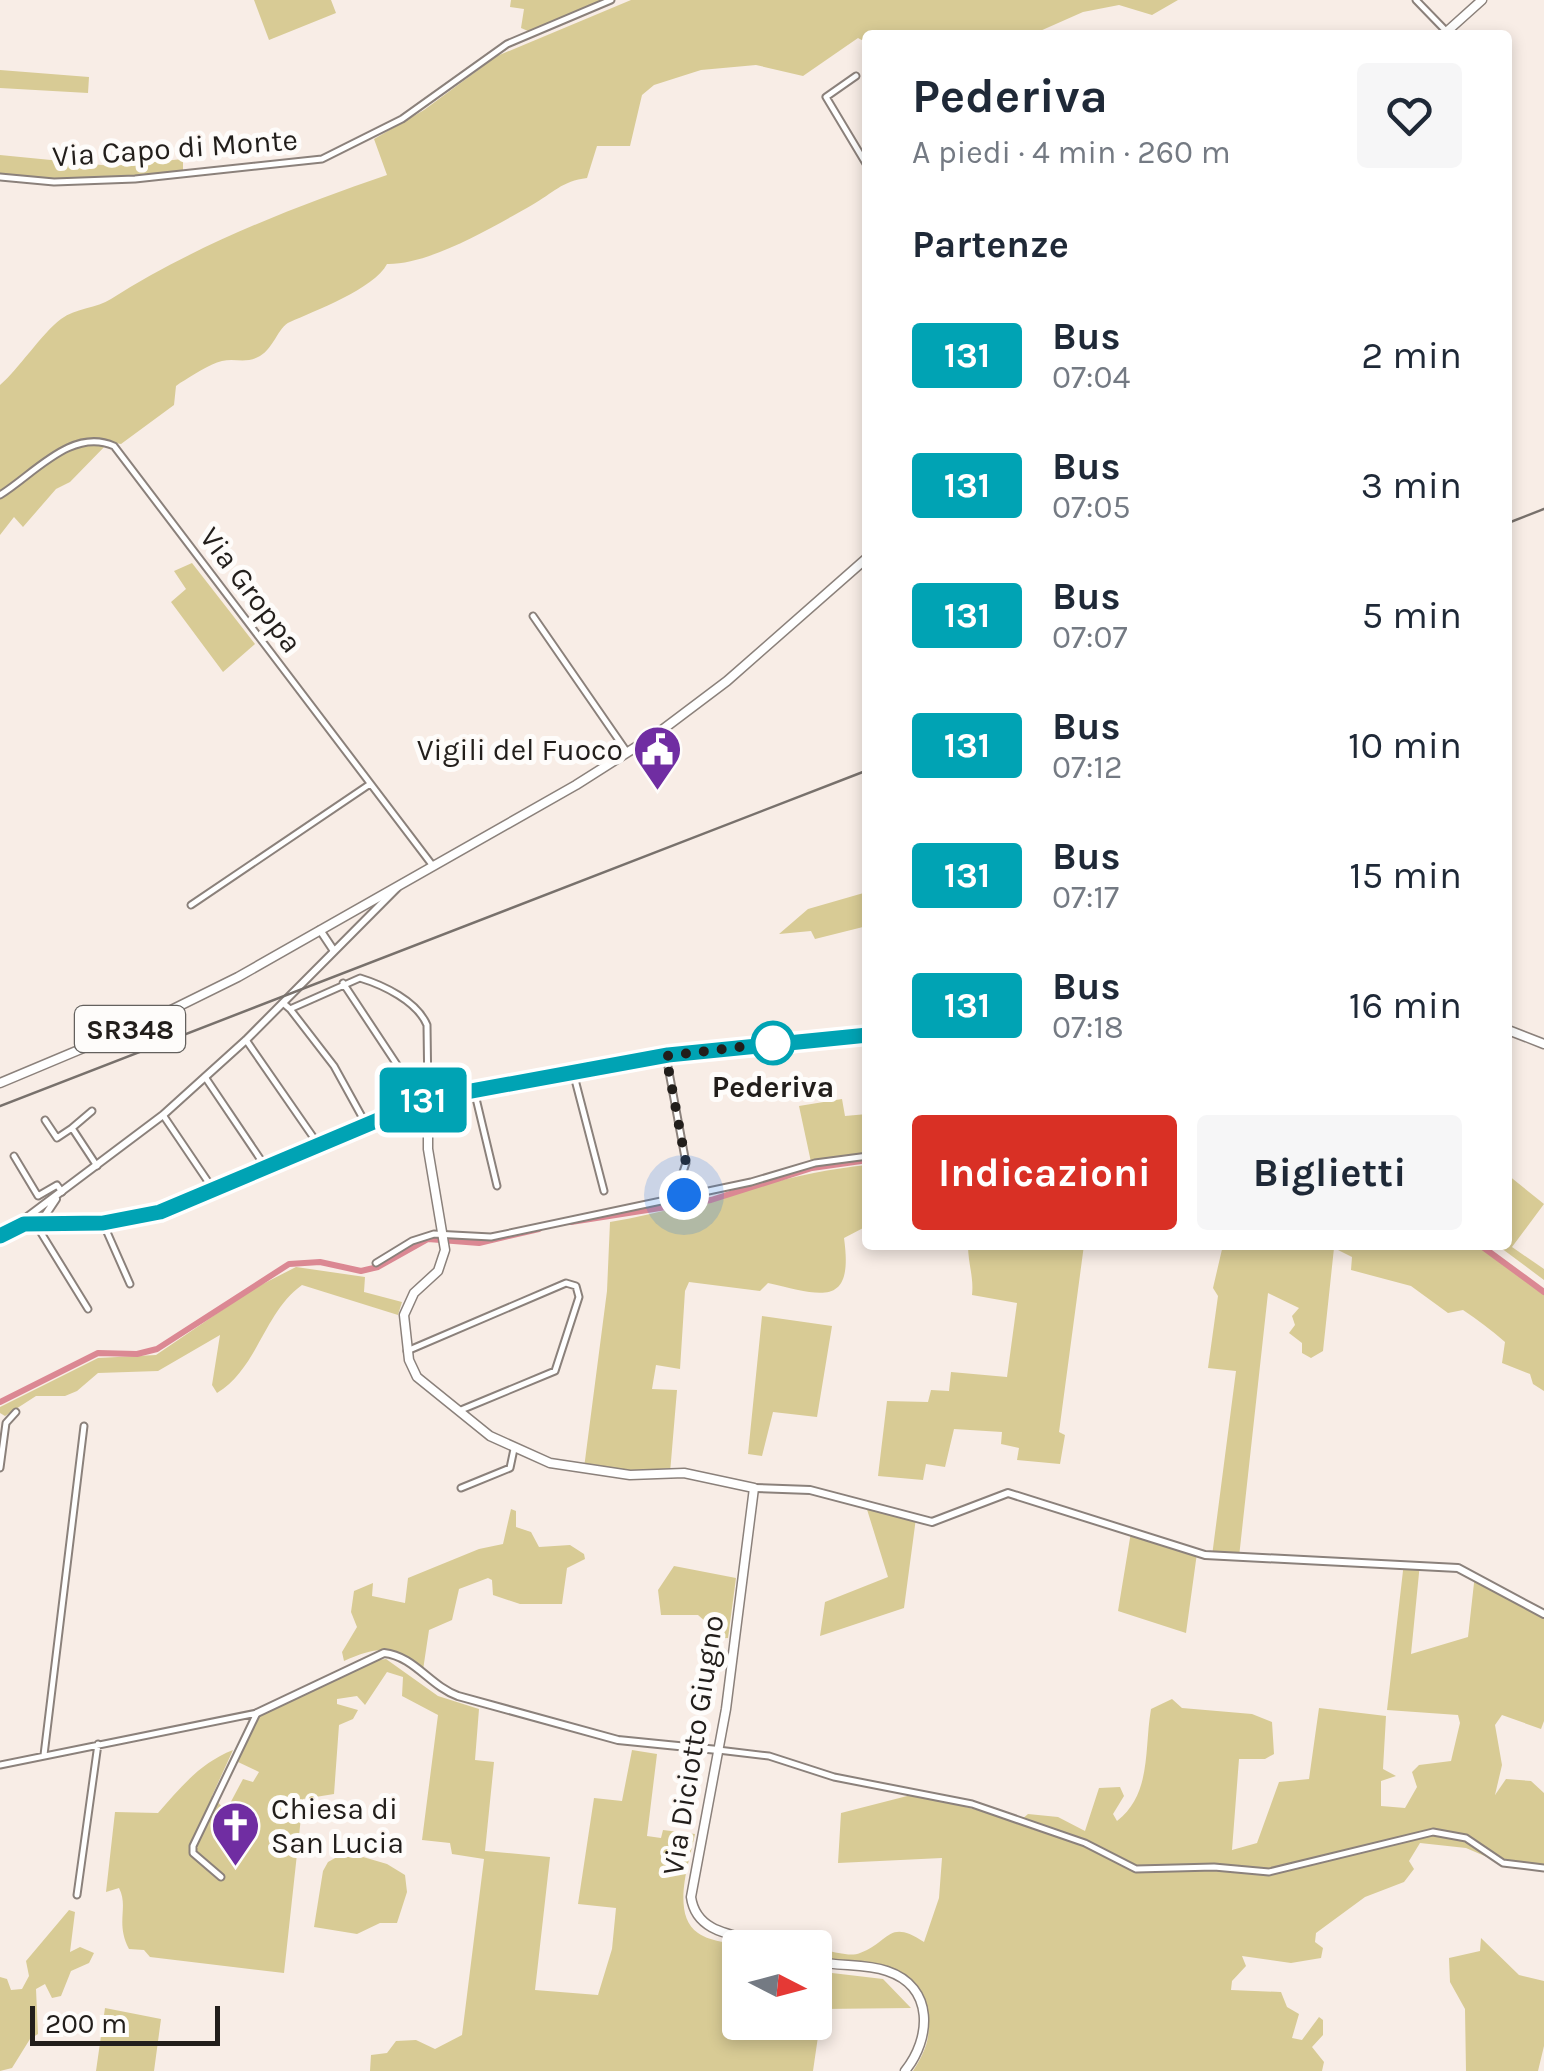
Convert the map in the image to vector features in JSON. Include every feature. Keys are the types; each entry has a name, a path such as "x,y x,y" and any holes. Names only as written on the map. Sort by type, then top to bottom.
{"main road":[{"path":"1448,30 1482,0"},
{"name":"SR348","path":"0,1083 155,1018 398,887 628,752 726,680 862,562"},
{"path":"1512,1032 1544,1044"},
{"path":"0,1236 14,1227 37,1223 103,1223 160,1212 424,1100 666,1056 862,1036"},
{"path":"424,1100 428,1149 444,1238 438,1271 406,1306 408,1351 417,1376 458,1412 514,1449 570,1468 647,1476 684,1473 754,1488"},
{"name":"Via Diciotto Giugno","path":"722,1932 697,1918 692,1910 692,1888 718,1750 754,1488"},
{"path":"832,1963 882,1970 908,1985 922,2008 926,2028 924,2044 905,2071"}],"street":[{"name":"Via Capo di Monte","path":"0,176 54,182 135,179 322,159 402,118 507,44 611,0"},
{"path":"1416,0 1442,30"},
{"path":"856,76 826,97 862,157"},
{"name":"Via Groppa","path":"0,495 74,444 92,439 114,446 433,866"},
{"path":"534,616 628,752"},
{"path":"191,905 370,784"},
{"path":"14,1227 163,1115 246,1040 398,887"},
{"path":"320,930 334,951"},
{"path":"290,1009 343,983 360,978 376,983 422,1015 429,1035 424,1100"},
{"path":"343,983 424,1100"},
{"path":"283,1002 334,1066 366,1124"},
{"path":"246,1040 318,1144"},
{"path":"666,1056 686,1163 681,1178 684,1195"},
{"path":"573,1072 604,1191"},
{"path":"205,1077 266,1166"},
{"path":"474,1090 497,1186"},
{"path":"45,1120 57,1138 92,1111"},
{"path":"163,1115 214,1188"},
{"path":"72,1128 97,1166"},
{"path":"14,1156 38,1196 57,1185 60,1193"},
{"path":"376,1262 412,1241 491,1238 815,1163 862,1157"},
{"path":"37,1223 60,1193"},
{"path":"52,1204 58,1220 74,1223"},
{"path":"36,1209 37,1223 88,1308"},
{"path":"103,1223 130,1284"},
{"path":"408,1351 566,1283 576,1286 579,1297 555,1371 458,1412"},
{"path":"0,1468 6,1422 16,1412"},
{"path":"44,1755 84,1426"},
{"path":"461,1488 506,1470 514,1449"},
{"path":"754,1488 810,1490 932,1522 1008,1494 1205,1555 1458,1568 1544,1614"},
{"path":"0,1764 257,1713 384,1653 409,1661 437,1686 458,1696 618,1740 769,1756 834,1777 972,1804 1086,1843 1136,1869 1214,1867 1269,1872 1433,1832 1466,1838 1503,1863 1544,1868"},
{"path":"221,1877 193,1853 192,1846 257,1713"},
{"path":"77,1895 98,1744"}],"shaded area":[{"path":"254,0 331,0 336,13 269,40"},
{"path":"511,0 604,0 528,31 521,28 524,9 510,7"},
{"path":"631,0 1178,0 1152,15 1119,5 1083,12 1042,30 862,30 862,40 858,38 803,76 756,65 701,70 654,85 642,95 630,146 597,146 587,178 564,185 499,224 441,252 387,264 357,290 286,325 260,356 222,361 195,374 176,386 174,405 121,444 109,442 70,482 56,489 23,527 14,517 0,535 0,385 46,333 61,319 105,302 245,229 387,175 374,139 424,110 497,56"},
{"path":"0,70 89,77 88,93 0,88"},
{"path":"0,155 112,166 183,159 183,175 68,181 0,176"},
{"path":"192,563 255,644 223,672 171,602 186,589 174,571"},
{"path":"862,893 862,927 815,939 811,931 779,934 808,909"},
{"path":"842,1099 845,1116 862,1114 862,1157 811,1162 799,1106"},
{"path":"862,1166 862,1229 844,1238 846,1261 838,1287 818,1293 768,1283 760,1291 689,1282 685,1291 680,1369 656,1365 652,1389 677,1390 670,1473 584,1468 607,1291 610,1222"},
{"path":"1512,1178 1544,1204 1512,1247"},
{"path":"1512,1247 1544,1269 1544,1280 1504,1250"},
{"path":"969,1250 1083,1250 1059,1432 1065,1435 1060,1464 1017,1460 1019,1448 1001,1444 1002,1432 954,1429 945,1467 926,1464 923,1480 878,1476 887,1401 928,1402 931,1390 949,1391 951,1372 1007,1377 1017,1303 972,1295"},
{"path":"1222,1250 1334,1250 1323,1351 1311,1358 1302,1353 1302,1343 1289,1333 1295,1325 1292,1316 1299,1308 1268,1293 1239,1557 1212,1556 1236,1371 1208,1368 1218,1296 1213,1288"},
{"path":"1338,1250 1488,1250 1544,1292 1544,1391 1533,1384 1530,1374 1502,1363 1505,1342 1469,1314 1463,1310 1448,1313 1411,1286 1351,1270 1352,1257"},
{"path":"296,1267 365,1277 364,1292 402,1302 398,1315 302,1285 278,1310 242,1369 217,1393 212,1385 220,1335 158,1371 98,1373 65,1396 36,1396 5,1416 0,1413 0,1407 98,1358 156,1355 253,1289"},
{"path":"762,1316 832,1326 817,1417 773,1412 762,1456 748,1454"},
{"path":"865,1503 916,1518 904,1608 820,1636 825,1602 888,1577"},
{"path":"511,1509 516,1511 516,1527 531,1532 539,1547 570,1545 584,1554 585,1559 567,1568 562,1604 520,1604 493,1595 492,1580 488,1578 459,1589 452,1620 429,1630 423,1670 404,1656 386,1650 366,1652 344,1661 342,1652 357,1627 351,1612 354,1591 373,1583 372,1596 405,1603 408,1578 479,1549 503,1544"},
{"path":"1131,1532 1197,1553 1186,1633 1118,1611"},
{"path":"1404,1562 1420,1563 1411,1654 1468,1637 1475,1574 1544,1612 1544,1721 1541,1729 1502,1715 1495,1725 1502,1765 1495,1795 1506,1779 1531,1781 1544,1793 1544,1868 1515,1869 1466,1848 1420,1843 1409,1861 1414,1869 1404,1882 1365,1897 1316,1933 1315,1942 1323,1948 1321,1958 1291,1963 1242,1956 1246,1966 1232,1981 1231,1990 1281,1992 1287,2007 1299,2014 1292,2038 1302,2040 1319,2017 1323,2020 1323,2035 1312,2047 1324,2062 1322,2071 913,2071 927,2041 928,2029 915,1997 895,1972 832,1963 832,1952 860,1953 896,1932 924,1942 939,1898 942,1858 838,1863 841,1813 915,1794 1020,1821 1028,1814 1058,1817 1085,1831 1099,1788 1120,1787 1124,1796 1113,1814 1117,1821 1136,1798 1141,1784 1151,1709 1172,1699 1182,1708 1252,1714 1272,1722 1274,1754 1265,1759 1239,1759 1232,1850 1257,1843 1279,1782 1309,1779 1319,1708 1386,1716 1383,1769 1396,1776 1381,1781 1381,1806 1405,1808 1417,1787 1412,1772 1419,1765 1451,1761 1460,1723 1458,1715 1387,1710"},
{"path":"674,1566 736,1578 728,1638 706,1639 706,1622 698,1615 661,1615 658,1590"},
{"path":"386,1659 438,1696 479,1709 475,1760 494,1762 485,1851 550,1857 535,1990 598,1995 612,1949 616,1908 578,1904 594,1798 622,1801 632,1750 657,1754 647,1836 661,1838 663,1830 695,1834 683,1900 690,1924 698,1933 722,1941 722,2040 818,2040 813,2071 370,2071 371,2055 387,2053 396,2041 416,2040 435,2049 462,2035 484,1859 452,1854 450,1843 422,1840 438,1715 402,1696 403,1677 387,1672 365,1705 357,1696 337,1699 337,1704 358,1710 353,1719 339,1725 334,1794 303,1799 284,1973 150,1957 144,1950 129,1949 123,1931 122,1895 119,1888 106,1892 115,1812 158,1813 201,1769 233,1750 212,1796 226,1811 243,1779 253,1782 259,1772 238,1762 253,1719 371,1661"},
{"path":"346,1852 387,1864 405,1875 407,1892 397,1923 380,1923 357,1934 314,1927 323,1871 328,1862"},
{"path":"69,1910 75,1912 70,1952 80,1947 94,1953 89,1963 71,1971 61,1996 52,1998 45,1984 36,1989 38,2034 30,2039 12,2068 0,2071 0,1977 7,1979 11,1990 22,1989 29,1976 26,1961"},
{"path":"1481,1938 1519,1975 1544,1981 1544,2046 1538,2071 1466,2071 1465,2009 1450,1982 1449,1958 1480,1951"},
{"path":"832,1973 883,1979 911,2008 832,2009"},
{"path":"105,2008 161,2019 154,2071 96,2071"}],"waterway":[{"path":"571,1222 711,1200 812,1168 862,1161"},
{"path":"0,1402 98,1353 137,1354 157,1349 289,1264 320,1262 361,1271 378,1267 428,1239 479,1243 539,1229"},
{"path":"1487,1250 1544,1292"}],"railway":[{"path":"1512,521 1544,509"},
{"path":"0,1106 862,772"}],"bus line":[{"name":"131","path":"0,1236 24,1224 103,1223 160,1212 428,1099 668,1055 862,1036"}],"place":[{"name":"Vigili del Fuoco","path":"658,792"},
{"name":"Pederiva","path":"773,1043"},
{"name":"Chiesa di San Lucia","path":"236,1868"}],"route":[{"path":"684,1195 681,1178 686,1163 666,1056 773,1043"}]}
